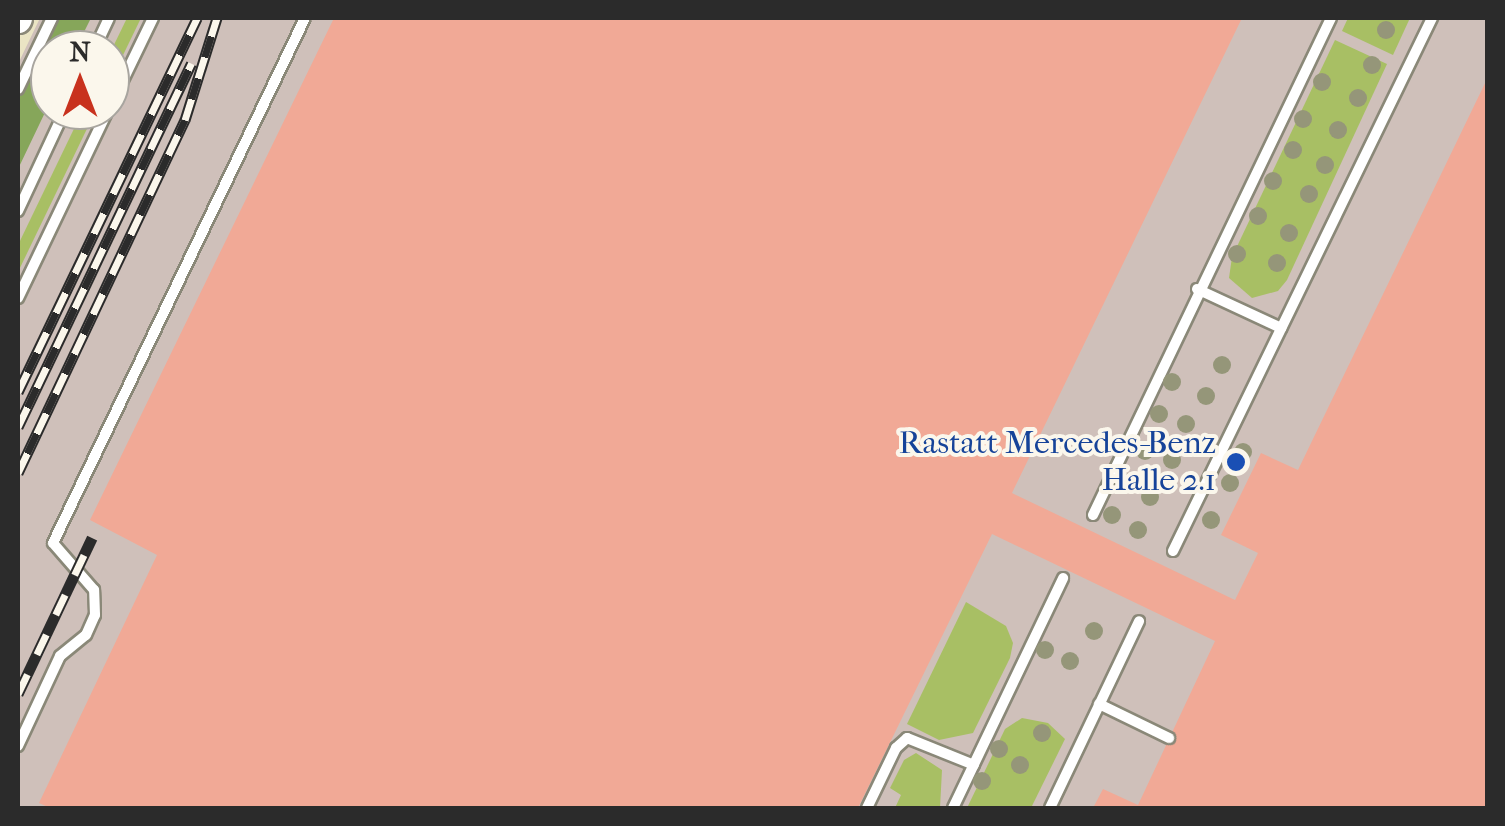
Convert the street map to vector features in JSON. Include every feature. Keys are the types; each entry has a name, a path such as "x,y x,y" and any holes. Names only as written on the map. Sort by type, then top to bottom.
{"lane":[{"path":"18,89 52,18"},
{"path":"130,65 153,18"},
{"path":"18,746 60,656 86,635 96,615 94,590 53,543 305,18"},
{"path":"1093,515 1197,289 1331,18"},
{"path":"1173,551 1432,18"},
{"path":"18,211 56,130"},
{"path":"18,298 98,130"},
{"path":"1197,289 1282,328"},
{"path":"954,808 1063,578"},
{"path":"1050,808 1139,621"},
{"path":"1099,704 1169,738"},
{"path":"867,808 896,748 907,738 974,765"}],"shaded area":[{"path":"40,18 1487,18 1487,808 18,808 18,64 30,39 30,130 130,130 130,30 34,30"}],"green space":[{"path":"54,18 91,18 85,30 48,30"},
{"path":"127,18 141,18 130,41 130,30 121,30"},
{"path":"1348,18 1410,18 1393,55 1342,31"},
{"path":"1335,40 1387,64 1287,280 1278,291 1252,298 1229,278 1232,257"},
{"path":"30,69 30,130 37,130 18,169 18,94"},
{"path":"73,130 86,130 18,272 18,245"},
{"path":"966,602 1006,626 1013,643 1010,658 973,733 939,740 907,724"},
{"path":"1022,718 1048,723 1065,739 1031,808 967,808 1005,729"},
{"path":"916,753 942,770 940,808 895,808 901,795 890,788 904,760"}],"building":[{"path":"334,18 1242,18 1012,493 1235,600 1258,553 1221,535 1261,453 1298,470 1488,77 1488,808 1093,808 1103,789 1138,805 1215,641 992,534 858,808 50,808 39,803 157,555 90,520"}],"railway":[{"path":"18,392 197,18"},
{"path":"18,473 185,120 217,18"},
{"path":"18,427 192,63"},
{"path":"18,694 92,538"}],"place":[{"name":"Rastatt Mercedes-Benz Halle 2.1","path":"1236,462"}]}
